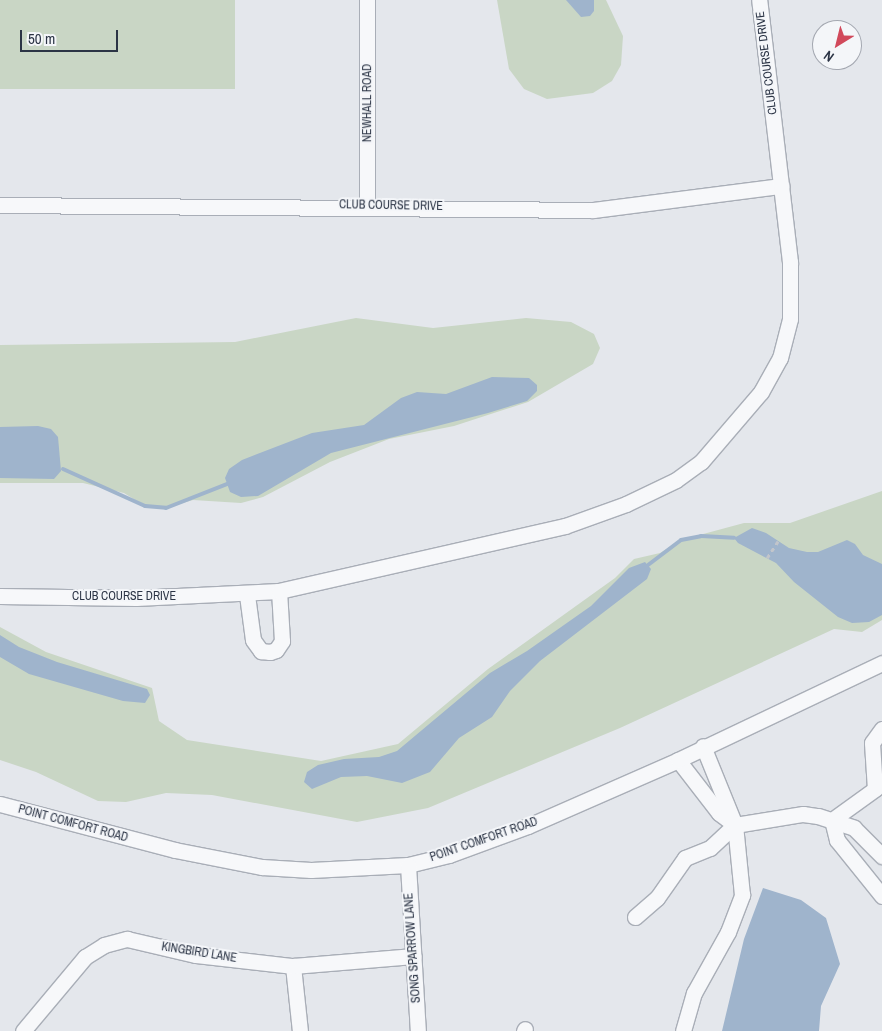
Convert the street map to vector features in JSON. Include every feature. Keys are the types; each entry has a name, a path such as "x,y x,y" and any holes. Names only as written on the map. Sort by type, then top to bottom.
{"street":[{"name":"NEWHALL ROAD","path":"367,206 368,0"},
{"name":"CLUB COURSE DRIVE","path":"0,596 136,598 247,595 279,591 564,526 634,500 676,480 701,462 761,392 780,358 790,319 790,262 759,0"},
{"name":"CLUB COURSE DRIVE","path":"0,205 367,206 593,210 781,186"},
{"path":"247,595 256,646 270,652 276,650 282,641 279,591"},
{"name":"POINT COMFORT ROAD","path":"0,804 165,848 262,868 311,870 408,865 450,855 528,826 678,760 703,746 882,663"},
{"path":"832,820 878,793 872,743 882,729"},
{"path":"684,1031 694,993 728,932 742,895 735,825 703,746"},
{"path":"678,760 719,813 735,825"},
{"path":"636,917 657,898 685,858 710,848 735,825 803,814 832,820 862,834 882,856"},
{"path":"832,820 837,840 882,896"},
{"name":"SONG SPARROW LANE","path":"408,865 418,1031"},
{"name":"KINGBIRD LANE","path":"23,1031 84,957 104,945 127,939 196,955 294,966 414,956"},
{"path":"294,966 300,1031"}],"path":[{"path":"767,558 778,541"}],"green space":[{"path":"0,0 235,0 235,89 0,89"},
{"path":"497,0 606,0 623,36 621,65 612,81 593,93 547,99 524,89 509,69"},
{"path":"356,318 433,328 526,318 571,322 594,334 600,348 593,364 528,402 454,426 389,439 330,462 263,497 241,503 193,500 166,508 145,506 124,493 83,483 0,483 0,345 235,342"},
{"path":"882,491 882,620 862,632 834,629 620,728 428,808 357,822 212,795 166,793 126,802 98,801 36,772 0,760 0,627 46,652 152,688 159,721 187,740 321,761 398,744 488,669 615,578 634,559 660,553 681,540 744,523 790,523"}],"water":[{"path":"566,0 594,0 594,11 590,16 581,17"},
{"path":"492,377 529,378 537,385 537,391 527,401 488,413 331,453 258,496 241,497 230,492 225,478 229,469 242,460 312,433 364,425 401,398 417,392 446,394"},
{"path":"38,426 51,429 58,437 61,471 54,479 0,478 0,427"},
{"path":"752,528 766,533 789,548 807,552 818,552 847,540 855,544 863,555 882,564 882,615 869,622 852,623 838,617 794,582 776,563 738,543 734,538"},
{"path":"645,562 651,569 647,579 540,661 510,691 492,717 459,738 430,772 402,783 367,776 341,777 312,789 304,782 307,772 318,765 344,759 379,757 397,751 490,673 527,651 591,606 629,568"},
{"path":"0,635 19,647 57,662 147,689 150,695 145,703 123,701 29,674 0,657"},
{"path":"763,888 801,900 826,918 840,964 821,1006 819,1031 722,1031 744,939"}],"waterway":[{"path":"63,469 145,506 166,508 227,484"},
{"path":"648,565 681,540 701,536 734,538"}]}
